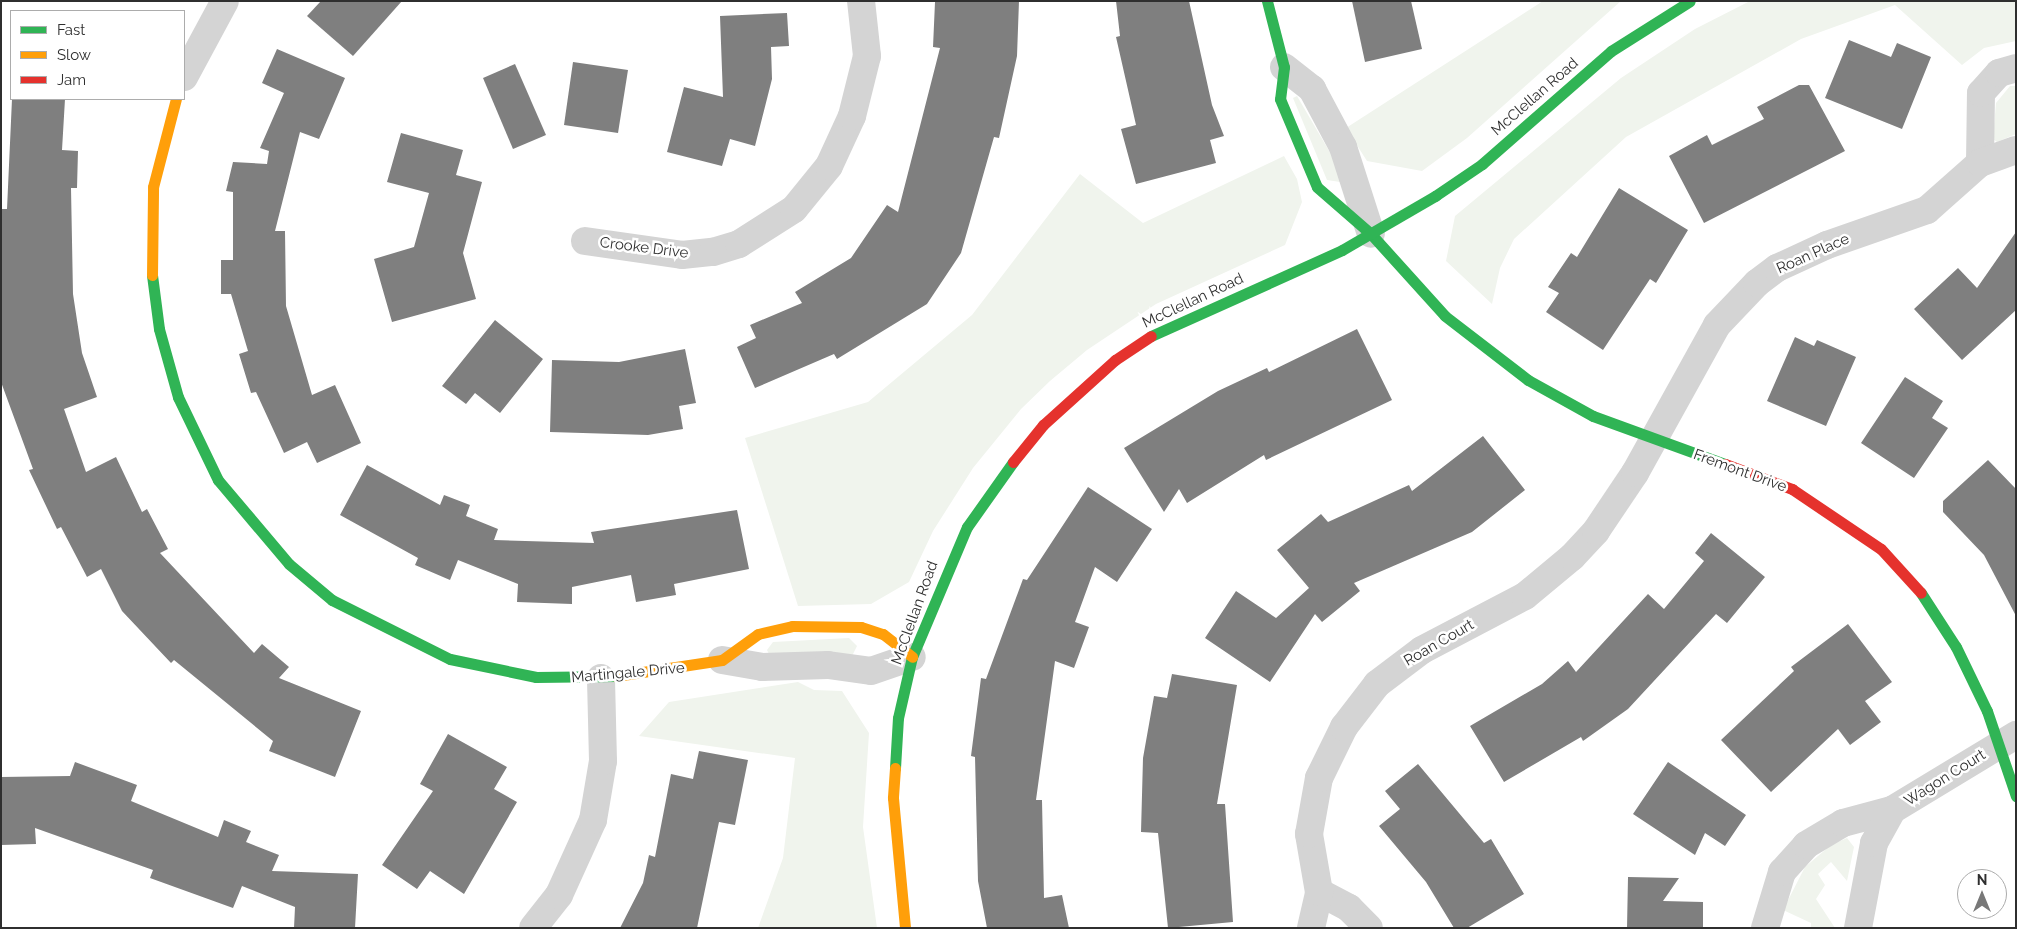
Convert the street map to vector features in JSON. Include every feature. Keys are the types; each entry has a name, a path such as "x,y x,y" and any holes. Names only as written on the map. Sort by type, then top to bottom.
{"street":[{"path":"185,75 225,1"},
{"name":"Crooke Drive","path":"585,241 682,255 713,252 740,244 794,209 829,166 852,116 866,56 861,1"},
{"name":"Fremont Drive","path":"1267,1 1284,68 1280,99 1305,166 1316,187 1371,234 1444,316 1500,360 1560,400 1655,441 1783,485 1882,548 1939,619 1987,712 2007,740 2016,796"},
{"name":"McClellan Road","path":"905,928 893,798 898,718 912,657 947,566 987,494 1073,394 1161,329 1371,234 1482,164 1611,51 1690,1"},
{"name":"Fremont Drive","path":"1284,68 1312,89 1343,147 1371,234"},
{"path":"1980,163 1981,93 1998,72 2016,68"},
{"name":"Martingale Drive","path":"176,100 153,187 153,294 178,397 218,480 289,564 359,617 477,667 536,677 601,678 722,660 762,667 828,665 871,671 912,657"},
{"name":"Roan Place","path":"1655,441 1717,325 1757,283 1798,257 1927,210 1980,163 2016,150"},
{"name":"Roan Court","path":"1311,928 1319,892 1309,834 1311,808 1330,752 1361,702 1393,670 1422,650 1544,583 1596,531 1655,441"},
{"name":"Martingale Drive","path":"722,660 758,634 792,626 838,624 883,634 912,657"},
{"path":"533,928 559,895 593,820 603,761 601,678"},
{"name":"Wagon Court","path":"1765,928 1782,872 1806,845 1843,823 1892,810 2007,740"},
{"name":"Wagon Court","path":"1858,928 1874,843 1892,810"},
{"path":"1319,892 1349,908 1369,928"}],"shaded area":[{"path":"1543,1 1621,1 1467,138 1422,171 1367,161 1346,128"},
{"path":"1750,1 2016,1 2016,41 1984,48 1962,65 1895,5 1801,39 1626,137 1514,239 1500,268 1492,304 1446,261 1455,216 1621,78 1695,29"},
{"path":"2010,86 2016,86 2016,134 1997,142 1993,139 1996,103"},
{"path":"1297,96 1342,173 1340,182 1327,180 1293,98"},
{"path":"1284,156 1297,179 1302,202 1285,245 1156,304 1087,350 1050,381 1021,409 973,468 933,531 909,582 871,604 798,606 745,438 868,402 972,315 1080,174 1143,223"},
{"path":"849,638 857,646 852,656 769,654 767,650 773,642"},
{"path":"798,682 814,690 842,691 869,733 863,827 877,928 758,928 783,858 795,758 639,736 669,702"},
{"path":"1847,838 1854,847 1847,881 1831,862 1818,874 1825,885 1816,899 1835,928 1811,928 1811,923 1783,910 1805,867 1831,845"}],"building":[{"path":"321,1 402,1 353,56 307,16"},
{"path":"1019,1 1017,56 999,138 994,137 961,253 927,304 837,359 834,354 755,388 737,347 756,338 750,325 802,303 795,292 851,258 887,205 898,212 940,48 933,47 935,2"},
{"path":"1116,1 1189,1 1212,105 1224,136 1210,140 1216,163 1136,184 1121,129 1136,125 1116,37 1120,36"},
{"path":"1352,1 1411,1 1422,49 1365,62"},
{"path":"787,13 789,46 771,47 772,79 755,146 730,139 722,166 667,152 684,87 723,97 720,16"},
{"path":"1849,40 1891,57 1897,43 1931,57 1902,129 1825,98"},
{"path":"277,49 345,78 319,139 300,132 275,231 285,231 286,306 312,395 335,385 361,443 317,463 307,442 284,453 256,392 251,393 239,354 248,351 231,294 221,294 221,260 233,260 233,192 226,191 233,162 267,164 269,151 260,148 284,93 262,83"},
{"path":"573,62 628,70 618,133 564,125"},
{"path":"515,64 546,135 513,149 483,78"},
{"path":"1799,85 1809,85 1845,151 1704,223 1669,156 1707,135 1712,145 1764,119 1757,107"},
{"path":"12,100 65,100 62,150 78,151 77,188 71,188 73,294 82,353 97,397 64,409 86,472 116,457 142,512 147,509 168,549 160,553 254,653 262,644 289,667 279,678 361,711 335,777 269,751 273,741 174,660 171,663 122,611 101,569 87,577 61,527 57,529 29,470 33,469 1,382 1,209 7,209"},
{"path":"401,133 463,150 456,175 482,182 463,253 476,299 392,322 374,259 414,247 429,193 387,182"},
{"path":"1619,188 1688,230 1656,283 1650,279 1603,350 1546,312 1559,293 1548,287 1571,253 1577,257"},
{"path":"2016,232 2016,310 1962,360 1914,309 1958,268 1977,288"},
{"path":"495,320 543,359 500,413 475,393 466,404 442,386"},
{"path":"1357,329 1392,400 1266,460 1264,455 1187,503 1179,489 1164,512 1124,448 1218,391 1267,368 1269,372"},
{"path":"1795,337 1814,346 1817,340 1856,357 1826,426 1767,401"},
{"path":"685,349 696,403 679,406 683,429 648,435 550,432 552,360 619,362"},
{"path":"1905,377 1943,401 1932,418 1948,428 1914,478 1861,443"},
{"path":"1483,436 1525,490 1472,532 1354,583 1360,591 1322,622 1315,614 1270,682 1205,638 1236,591 1276,618 1309,588 1277,550 1321,514 1328,522 1409,485 1412,491"},
{"path":"1988,460 2016,489 2016,616 1984,555 1943,512 1943,501"},
{"path":"367,465 440,505 444,495 470,505 466,516 498,529 494,540 594,543 591,532 737,510 749,569 674,584 676,595 636,602 631,575 572,587 572,604 517,602 518,584 458,560 450,580 415,565 418,558 340,515"},
{"path":"1088,487 1152,529 1117,582 1095,567 1075,622 1089,627 1074,668 1055,661 1036,800 1042,800 1044,898 1062,895 1069,928 987,928 978,881 975,757 971,756 981,678 986,679 1023,579 1027,580"},
{"path":"1711,533 1765,577 1727,623 1716,614 1628,709 1583,741 1581,737 1504,782 1470,726 1542,684 1568,661 1576,672 1648,594 1664,609 1704,561 1695,553"},
{"path":"1848,624 1892,682 1865,701 1881,722 1850,745 1838,729 1771,792 1721,740 1794,671 1791,667"},
{"path":"1172,674 1237,685 1217,804 1225,804 1233,922 1168,928 1158,833 1141,832 1143,758 1154,696 1167,698"},
{"path":"448,734 507,767 494,789 517,802 464,894 430,871 417,889 382,865 433,791 420,784"},
{"path":"699,751 748,760 735,825 719,822 697,928 620,928 643,883 649,855 655,857 671,774 693,779"},
{"path":"75,762 137,785 131,801 218,837 224,820 251,831 246,842 279,855 272,871 358,874 355,928 294,928 295,907 242,886 233,908 150,878 153,870 35,828 36,844 1,845 1,777 70,776"},
{"path":"1668,762 1746,815 1725,846 1705,833 1695,855 1633,814"},
{"path":"1418,764 1484,843 1491,839 1524,894 1467,928 1454,928 1426,882 1379,826 1400,809 1385,791"},
{"path":"1628,877 1679,878 1663,901 1703,902 1703,928 1627,928"}],"traffic: fast":[{"path":"1267,1 1284,67 1280,99 1317,187 1371,234 1445,316 1528,380 1593,416 1725,464"},
{"path":"1151,336 1342,250 1435,196 1482,164 1611,51 1690,1"},
{"path":"152,275 159,329 178,397 218,480 289,564 332,600 450,659 536,677 616,676"},
{"path":"895,768 898,718 912,657 967,527 1013,462"},
{"path":"1921,593 1956,647 1987,711 2016,796"}],"traffic: slow":[{"path":"152,275 153,187 176,100"},
{"path":"616,676 722,660 758,634 792,626 861,627 883,634 912,657"},
{"path":"895,768 893,798 905,928"}],"traffic: jam":[{"path":"1013,462 1043,425 1115,360 1151,336"},
{"path":"1725,464 1792,489 1881,549 1921,593"}]}
